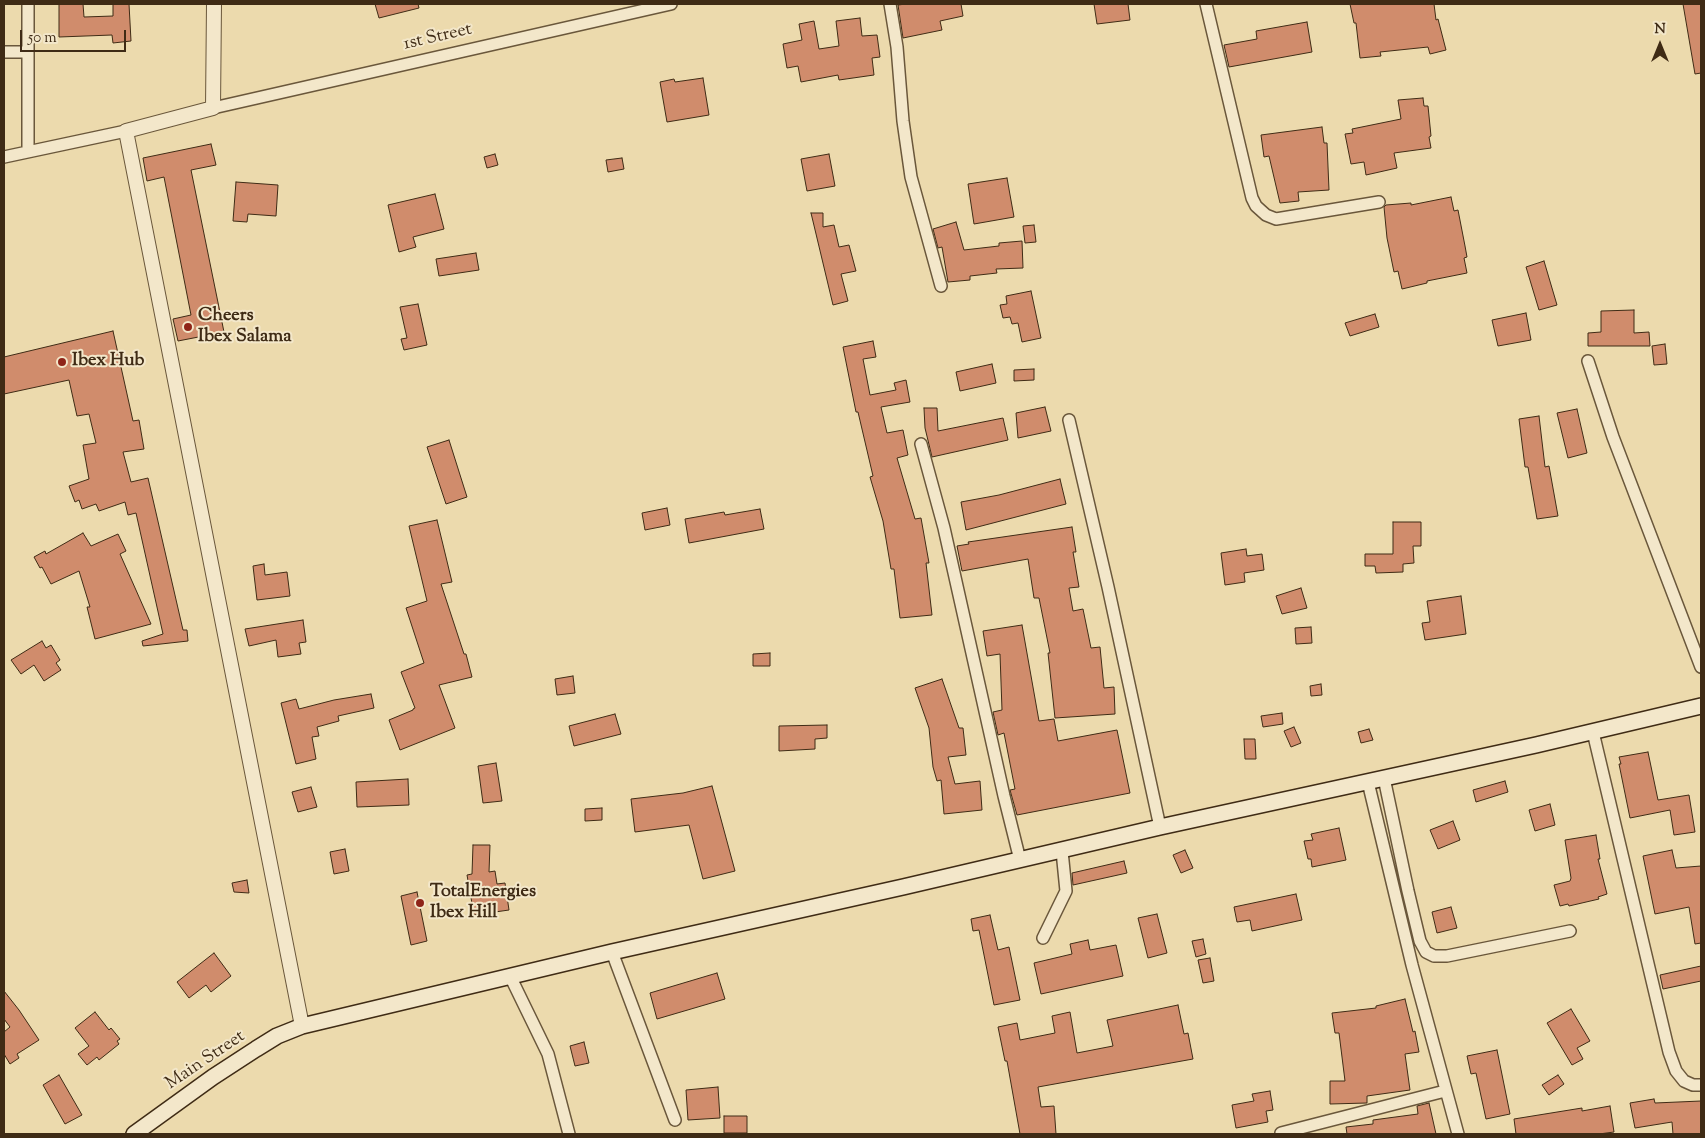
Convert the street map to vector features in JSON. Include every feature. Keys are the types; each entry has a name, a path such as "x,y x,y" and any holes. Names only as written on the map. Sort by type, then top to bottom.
{"main road":[{"name":"Main Street","path":"134,1134 213,1077 256,1049 277,1036 302,1026 612,952 1062,851 1160,827 1593,732 1701,706"}],"street":[{"path":"28,4 28,151"},
{"path":"4,157 126,131 212,108 214,4"},
{"name":"1st Street","path":"212,108 621,9 671,4"},
{"path":"890,4 897,47 903,121 911,177 941,286"},
{"path":"1206,4 1252,198 1256,206 1266,215 1276,219 1379,202"},
{"path":"4,52 28,52"},
{"path":"126,131 302,1026"},
{"path":"1588,362 1613,437 1701,667"},
{"path":"1069,420 1108,587 1160,827"},
{"path":"922,444 942,521 1020,860"},
{"path":"1593,732 1669,1052 1676,1071 1684,1081 1693,1085 1701,1085"},
{"path":"1384,778 1420,942 1426,952 1434,956 1448,956 1570,931"},
{"path":"1368,782 1412,965 1458,1134"},
{"path":"1043,938 1066,891 1062,851"},
{"path":"612,952 676,1120"},
{"path":"510,976 548,1054 569,1134"},
{"path":"1281,1133 1445,1091"}],"building":[{"path":"59,4 83,4 84,17 113,16 113,4 129,4 131,41 113,43 112,35 59,37"},
{"path":"375,4 418,4 419,8 379,18"},
{"path":"961,4 963,16 940,21 942,30 903,38 898,5"},
{"path":"1094,4 1128,4 1130,20 1097,24"},
{"path":"1350,4 1434,4 1436,20 1438,19 1446,50 1430,54 1428,47 1380,52 1381,56 1360,58 1356,23 1354,23"},
{"path":"1683,4 1701,4 1701,73 1695,74"},
{"path":"860,18 862,36 877,35 880,57 872,58 874,75 839,80 838,75 801,82 798,66 787,68 783,44 802,40 799,24 814,21 819,49 839,46 836,21"},
{"path":"1307,22 1312,52 1229,67 1224,45 1257,39 1256,31"},
{"path":"703,78 709,115 667,122 660,82 674,79 675,82"},
{"path":"1423,98 1424,106 1428,106 1431,148 1394,153 1397,168 1366,175 1364,162 1351,164 1345,134 1353,133 1352,129 1401,119 1398,100"},
{"path":"1322,127 1324,143 1327,143 1329,190 1298,192 1299,201 1280,203 1269,156 1264,157 1261,135"},
{"path":"211,144 216,165 191,170 224,332 178,341 173,319 191,315 164,177 147,181 143,158"},
{"path":"495,154 498,165 487,168 484,157"},
{"path":"829,154 835,186 807,191 801,159"},
{"path":"622,158 624,169 608,172 606,160"},
{"path":"1007,178 1014,217 974,224 968,184"},
{"path":"236,182 278,185 276,216 248,214 247,222 233,221"},
{"path":"435,194 444,229 413,237 416,247 399,252 388,205"},
{"path":"1451,197 1454,211 1458,210 1467,257 1464,258 1467,273 1427,281 1427,283 1402,289 1398,271 1394,272 1387,238 1384,207 1386,205 1411,203 1411,205"},
{"path":"811,213 823,213 823,227 834,225 839,247 849,245 856,271 841,274 848,301 833,305"},
{"path":"956,222 964,250 999,246 999,243 1022,241 1023,268 996,269 997,273 970,276 970,280 948,282 942,247 938,248 933,229"},
{"path":"1034,225 1036,242 1025,243 1023,226"},
{"path":"476,253 479,270 439,276 436,259"},
{"path":"1544,261 1557,305 1539,310 1526,267"},
{"path":"1031,291 1041,338 1022,342 1018,323 1012,324 1010,317 1003,318 1000,305 1007,304 1006,296"},
{"path":"418,304 427,345 404,350 401,339 407,338 400,307"},
{"path":"1634,310 1634,333 1649,332 1650,346 1588,346 1588,333 1601,332 1601,311"},
{"path":"1526,313 1531,340 1498,346 1492,320"},
{"path":"1375,314 1379,327 1350,336 1345,323"},
{"path":"113,331 133,421 139,420 144,449 123,452 131,482 148,478 183,630 187,630 188,641 143,646 142,641 163,634 136,513 128,515 125,502 99,511 96,504 82,509 79,500 75,502 69,486 89,479 83,445 96,443 89,414 77,416 69,380 4,394 4,357"},
{"path":"873,341 876,357 863,359 870,395 896,390 894,383 906,380 910,402 881,407 887,433 903,430 908,455 897,458 915,519 921,518 929,563 926,563 932,615 900,618 894,569 891,569 883,521 870,477 873,476 858,412 856,412 843,347"},
{"path":"1665,344 1667,364 1654,365 1652,346"},
{"path":"992,364 996,383 960,391 956,372"},
{"path":"1034,369 1034,380 1014,381 1014,370"},
{"path":"1045,407 1051,431 1018,438 1016,413"},
{"path":"924,408 937,408 938,431 1003,418 1008,440 932,457 925,428"},
{"path":"1577,409 1587,453 1568,458 1557,413"},
{"path":"1539,416 1545,467 1549,466 1558,516 1537,519 1528,467 1525,467 1519,419"},
{"path":"449,440 467,497 446,504 427,447"},
{"path":"1060,479 1066,504 966,530 961,502 999,495"},
{"path":"667,508 670,525 645,530 642,513"},
{"path":"760,509 764,529 689,543 685,519 724,512 725,515"},
{"path":"437,520 452,582 441,584 464,654 466,654 472,677 439,685 455,728 400,750 389,720 415,708 401,672 424,663 406,608 427,601 409,526"},
{"path":"1393,522 1421,522 1421,546 1413,546 1414,563 1403,564 1403,572 1376,573 1375,566 1365,566 1365,554 1393,554"},
{"path":"1072,527 1076,552 1073,552 1079,587 1069,588 1073,611 1083,609 1091,648 1100,647 1104,688 1114,687 1115,714 1055,718 1048,653 1050,653 1039,598 1034,598 1028,559 962,571 957,546 969,544 968,542"},
{"path":"83,533 91,546 118,534 126,551 120,554 151,624 95,639 87,607 90,607 79,571 51,584 34,557 45,551 46,554"},
{"path":"1246,549 1247,556 1262,554 1264,570 1244,573 1245,582 1225,585 1221,553"},
{"path":"264,564 265,575 287,572 290,596 257,600 253,566"},
{"path":"1301,588 1307,608 1282,614 1276,596"},
{"path":"1461,596 1466,634 1425,640 1422,623 1430,622 1427,601"},
{"path":"303,620 306,642 299,643 301,654 278,657 276,640 249,646 245,629"},
{"path":"1022,625 1039,721 1054,719 1058,741 1117,730 1130,793 1017,815 1010,790 1015,789 1004,733 998,735 993,712 1002,710 1000,654 987,656 983,631"},
{"path":"1311,627 1312,643 1296,644 1295,628"},
{"path":"42,641 46,648 51,645 60,660 56,663 61,670 44,681 34,665 21,674 11,660"},
{"path":"770,653 770,666 753,666 753,654"},
{"path":"573,676 575,693 557,695 555,679"},
{"path":"942,679 959,728 963,728 966,755 948,757 955,784 980,781 982,810 944,814 941,780 937,781 933,767 929,728 915,688"},
{"path":"1321,684 1322,695 1311,696 1310,686"},
{"path":"371,694 374,708 338,716 339,721 317,727 319,736 312,737 316,759 296,764 281,703 296,699 299,709 334,700"},
{"path":"1282,713 1283,724 1263,727 1261,716"},
{"path":"615,714 621,734 574,746 569,726"},
{"path":"827,725 827,738 815,739 815,749 779,751 779,726"},
{"path":"1294,727 1301,743 1291,747 1284,731"},
{"path":"1369,729 1373,740 1361,743 1358,732"},
{"path":"1244,739 1255,739 1256,759 1245,759"},
{"path":"1648,752 1658,800 1689,795 1695,832 1674,835 1670,810 1630,818 1619,757"},
{"path":"496,763 502,801 483,803 478,766"},
{"path":"408,779 409,805 357,807 356,782"},
{"path":"1505,781 1508,792 1476,802 1473,790"},
{"path":"712,786 735,871 703,879 689,825 635,832 631,799 683,793"},
{"path":"311,787 317,807 298,812 292,792"},
{"path":"1550,804 1555,825 1535,831 1529,810"},
{"path":"602,808 602,820 585,821 585,809"},
{"path":"1453,821 1460,840 1438,849 1430,830"},
{"path":"1339,828 1346,860 1312,867 1304,841 1313,840 1311,834"},
{"path":"1596,835 1600,859 1598,859 1607,894 1598,897 1599,899 1569,906 1568,904 1560,906 1554,885 1570,881 1571,878 1565,840"},
{"path":"473,845 490,845 489,872 495,871 497,884 505,883 509,910 474,915 467,875 472,874"},
{"path":"345,849 349,871 334,874 330,852"},
{"path":"1185,850 1193,868 1181,873 1173,855"},
{"path":"1672,850 1676,868 1701,866 1701,943 1695,944 1689,907 1655,914 1643,856"},
{"path":"1124,861 1127,873 1073,885 1072,873"},
{"path":"247,880 249,893 234,892 232,883"},
{"path":"417,892 427,941 411,945 401,896"},
{"path":"1296,894 1302,920 1252,931 1250,920 1237,922 1234,907"},
{"path":"1451,907 1457,928 1437,933 1432,912"},
{"path":"1157,914 1167,953 1148,958 1138,918"},
{"path":"990,915 998,950 1009,947 1020,1000 994,1005 979,930 973,931 971,919"},
{"path":"1203,939 1206,954 1196,957 1192,941"},
{"path":"1088,940 1090,950 1116,945 1123,976 1041,994 1034,963 1072,954 1070,944"},
{"path":"214,953 231,976 211,992 206,985 189,998 177,982"},
{"path":"1210,958 1214,981 1203,983 1198,960"},
{"path":"1701,966 1701,981 1663,989 1660,975"},
{"path":"717,973 725,999 657,1019 650,993"},
{"path":"4,991 39,1040 17,1054 19,1058 10,1064 4,1054 4,1032 10,1027 4,1019"},
{"path":"1405,999 1419,1052 1405,1054 1410,1090 1367,1096 1367,1103 1330,1104 1330,1081 1345,1081 1339,1033 1335,1033 1332,1013 1376,1008 1376,1006"},
{"path":"1178,1005 1184,1034 1188,1033 1193,1059 1038,1087 1041,1107 1054,1106 1056,1134 1020,1134 1007,1061 1005,1061 998,1027 1017,1023 1020,1040 1055,1033 1052,1016 1070,1012 1077,1053 1113,1046 1107,1020"},
{"path":"1571,1009 1590,1041 1577,1048 1583,1059 1572,1065 1547,1023"},
{"path":"95,1012 109,1030 111,1028 120,1039 117,1041 119,1044 99,1060 97,1057 87,1065 78,1054 89,1046 75,1028"},
{"path":"584,1042 589,1063 575,1066 570,1046"},
{"path":"1497,1050 1510,1114 1486,1119 1476,1073 1471,1074 1467,1056"},
{"path":"59,1075 82,1115 65,1124 43,1085"},
{"path":"1558,1075 1564,1084 1549,1095 1542,1085"},
{"path":"718,1087 720,1118 688,1120 686,1090"},
{"path":"1270,1091 1273,1110 1266,1111 1268,1122 1236,1128 1232,1105 1254,1101 1252,1094"},
{"path":"1654,1099 1655,1103 1701,1101 1701,1134 1673,1134 1672,1122 1635,1128 1630,1103"},
{"path":"1429,1103 1436,1134 1347,1134 1346,1127 1373,1124 1373,1120 1418,1114 1417,1106"},
{"path":"1610,1106 1614,1132 1599,1134 1516,1134 1514,1119 1582,1108 1582,1111"},
{"path":"724,1116 747,1116 747,1133 724,1133"}],"place":[{"name":"Cheers Ibex Salama","path":"188,327"},
{"name":"Ibex Hub","path":"62,362"},
{"name":"TotalEnergies Ibex Hill","path":"420,903"}]}
